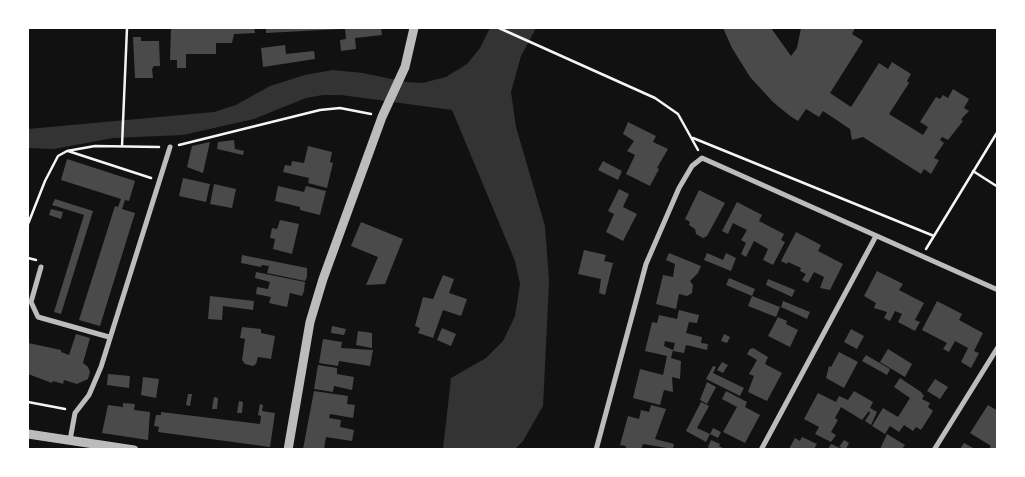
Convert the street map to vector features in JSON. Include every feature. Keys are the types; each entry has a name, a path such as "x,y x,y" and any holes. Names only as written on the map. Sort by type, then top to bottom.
{"street":[{"path":"288,450 310,322 323,279 382,117 405,67 414,28"},
{"path":"70,440 75,413 94,387 170,148"},
{"path":"596,450 646,264 679,188 692,166 702,158 998,290"},
{"path":"761,450 876,236"},
{"path":"41,266 31,302 38,317 109,337"},
{"path":"934,450 998,346"},
{"path":"28,434 134,450"}],"path":[{"path":"122,146 127,28"},
{"path":"498,28 655,98 678,114 693,138 702,158"},
{"path":"28,224 30,212 58,156 67,151 95,146 170,148 320,110 340,108 361,110 382,117"},
{"path":"922,257 998,131"},
{"path":"693,138 934,236"},
{"path":"67,151 160,181"},
{"path":"973,171 998,187"},
{"path":"28,402 53,405 75,413"}],"shaded area":[{"path":"490,28 536,28 521,56 511,92 516,127 545,226 549,280 543,406 523,441 515,449 443,449 451,378 486,358 503,341 515,316 520,284 515,261 452,110 341,95 323,95 306,98 254,119 183,135 113,138 54,149 28,148 28,129 214,112 236,105 270,86 305,75 333,70 423,83 446,77 467,64 480,48"}],"building":[{"path":"171,28 254,28 255,33 234,34 232,43 216,43 216,54 186,54 186,68 177,68 177,60 170,60"},
{"path":"266,28 342,28 342,29 266,33"},
{"path":"345,28 381,28 382,35 355,38 356,49 341,51 340,40 346,39"},
{"path":"723,28 771,28 791,56 797,48 801,28 855,28 852,34 863,41 830,93 851,107 879,63 888,69 892,62 911,74 907,81 909,83 889,114 923,135 928,127 920,122 936,97 940,99 943,95 948,98 953,89 969,99 964,108 969,111 948,140 942,137 940,140 944,143 934,158 939,160 931,174 924,169 921,174 863,137 852,140 850,129 823,111 819,117 806,109 798,121 790,116 773,102 750,77 732,48"},
{"path":"133,37 141,37 141,41 159,41 160,66 154,66 152,69 153,78 135,78"},
{"path":"285,45 286,54 314,51 315,59 263,67 261,48"},
{"path":"628,122 656,136 653,142 668,149 657,168 659,169 650,186 626,174 635,155 627,151 634,141 623,134"},
{"path":"234,140 235,149 244,151 243,155 217,149 218,142"},
{"path":"210,142 203,173 187,167 192,146"},
{"path":"308,146 332,152 330,162 333,163 327,188 308,183 309,178 283,172 285,165 291,166 292,161 304,163"},
{"path":"67,159 135,181 129,201 125,200 122,209 135,213 100,326 79,320 115,206 118,207 121,199 61,180"},
{"path":"603,161 622,171 618,180 598,170"},
{"path":"183,178 210,184 206,202 179,196"},
{"path":"214,184 236,189 232,208 210,204"},
{"path":"278,186 304,192 306,186 326,191 320,215 300,210 300,207 275,201"},
{"path":"619,189 629,194 623,207 637,214 623,241 606,232 614,214 608,211"},
{"path":"699,190 725,203 707,236 703,238 696,234 695,229 689,225 690,222 685,219"},
{"path":"55,199 93,211 61,314 54,312 84,215 52,205"},
{"path":"737,202 762,215 759,221 784,234 781,240 785,242 773,265 763,260 768,249 754,241 746,257 741,254 746,243 741,240 747,230 733,223 728,234 722,231"},
{"path":"51,209 63,212 61,219 49,215"},
{"path":"280,220 299,224 292,254 273,249 275,239 270,238 272,228 277,229"},
{"path":"361,222 403,239 385,284 366,285 378,257 351,246"},
{"path":"796,232 821,245 818,251 843,264 830,290 820,288 824,277 814,272 808,283 802,280 806,274 800,271 801,268 781,261"},
{"path":"584,250 606,255 604,261 613,263 605,295 599,293 601,279 578,274"},
{"path":"669,253 701,266 698,273 690,281 693,285 692,293 687,296 679,294 676,309 656,304 663,275 673,277 675,264 666,260"},
{"path":"707,253 723,260 726,253 736,258 731,271 704,260"},
{"path":"242,255 307,268 307,277 305,281 267,273 269,266 262,265 261,267 241,263"},
{"path":"877,271 903,284 899,290 924,303 915,320 920,322 915,331 898,322 902,314 895,311 890,321 884,318 887,312 874,308 876,303 864,296"},
{"path":"256,272 305,282 302,296 290,293 287,307 269,303 271,297 256,294 257,287 268,289 270,282 255,278"},
{"path":"443,275 454,279 449,293 467,299 461,316 443,310 433,338 418,333 420,328 415,326 423,297 433,299"},
{"path":"729,278 755,289 752,296 726,285"},
{"path":"768,279 795,290 792,297 766,285"},
{"path":"210,296 254,301 253,310 223,306 222,320 208,319"},
{"path":"752,296 780,307 776,317 748,306"},
{"path":"783,301 810,312 807,319 781,307"},
{"path":"937,301 962,314 959,320 983,333 974,351 979,353 971,368 961,362 968,348 955,341 949,352 943,349 947,343 922,330"},
{"path":"679,310 699,315 697,323 689,322 686,333 702,337 701,343 708,344 707,350 686,345 684,353 673,351 675,343 665,341 664,346 673,350 671,358 681,361 680,379 672,377 673,392 664,390 660,405 633,398 640,369 663,375 667,356 645,351 652,322 657,323 659,315 677,319"},
{"path":"778,317 787,321 786,324 798,330 790,347 768,336"},
{"path":"332,326 346,329 344,335 331,333"},
{"path":"242,327 261,329 261,333 275,336 271,359 258,357 256,364 253,366 245,364 242,360 245,339 240,338"},
{"path":"442,328 456,334 451,346 437,340"},
{"path":"851,329 864,336 857,349 844,342"},
{"path":"358,331 372,333 372,348 356,345"},
{"path":"76,334 90,338 83,363 90,372 88,379 77,384 64,380 63,384 53,381 52,383 28,374 28,343 61,350 61,352 69,355"},
{"path":"724,334 730,337 727,343 721,341"},
{"path":"323,339 342,342 341,348 373,350 370,366 339,361 338,366 319,363"},
{"path":"753,348 768,357 765,364 782,373 767,401 748,392 754,376 749,374 757,360 747,354"},
{"path":"888,349 912,364 905,377 880,362"},
{"path":"839,352 858,362 844,388 826,378 829,366 831,367"},
{"path":"866,355 890,369 887,375 862,361"},
{"path":"722,362 728,365 723,373 717,370"},
{"path":"318,365 337,368 337,374 354,377 352,390 334,386 333,392 314,389"},
{"path":"713,366 716,367 713,373 744,388 740,396 706,379"},
{"path":"108,374 130,376 129,388 107,385"},
{"path":"143,377 159,379 156,398 141,395"},
{"path":"900,378 921,392 924,396 922,399 930,403 928,407 933,411 921,430 916,427 913,431 904,425 899,432 890,426 885,434 872,426 883,408 898,417 910,398 894,387"},
{"path":"935,379 948,387 940,399 927,391"},
{"path":"707,382 716,387 707,404 700,400"},
{"path":"314,391 348,396 347,404 355,405 353,418 330,414 329,418 341,420 340,427 354,430 352,441 326,437 324,449 303,449"},
{"path":"726,391 747,402 745,407 760,415 745,443 723,432 737,407 722,399"},
{"path":"854,391 873,402 870,408 877,412 871,425 865,421 870,413 869,411 862,420 841,407 835,418 838,420 831,432 836,435 831,442 815,434 819,427 804,419 818,393 836,402 839,396 848,400"},
{"path":"188,394 192,394 190,406 186,405"},
{"path":"214,397 218,398 217,409 212,409"},
{"path":"239,401 243,402 242,413 237,413"},
{"path":"701,402 709,406 697,428 710,434 706,442 686,431"},
{"path":"123,403 135,404 134,410 150,412 148,440 102,433 108,405 123,407"},
{"path":"260,404 263,405 262,411 275,413 270,447 158,432 159,427 154,426 156,415 161,415 161,412 260,424 261,416 258,415"},
{"path":"651,405 666,409 655,439 674,444 673,449 643,444 641,449 625,449 626,446 620,445 628,416 639,419 641,410 649,412"},
{"path":"988,405 998,411 998,449 989,449 991,446 970,433"},
{"path":"713,428 721,432 718,438 710,434"},
{"path":"887,434 905,445 902,449 880,449"},
{"path":"802,437 817,444 814,449 789,449 795,438 800,441"},
{"path":"711,440 720,444 719,446 725,449 710,449 708,447"},
{"path":"844,440 849,443 846,449 839,447"},
{"path":"964,443 975,449 960,449"},
{"path":"831,444 842,449 828,449"}]}
